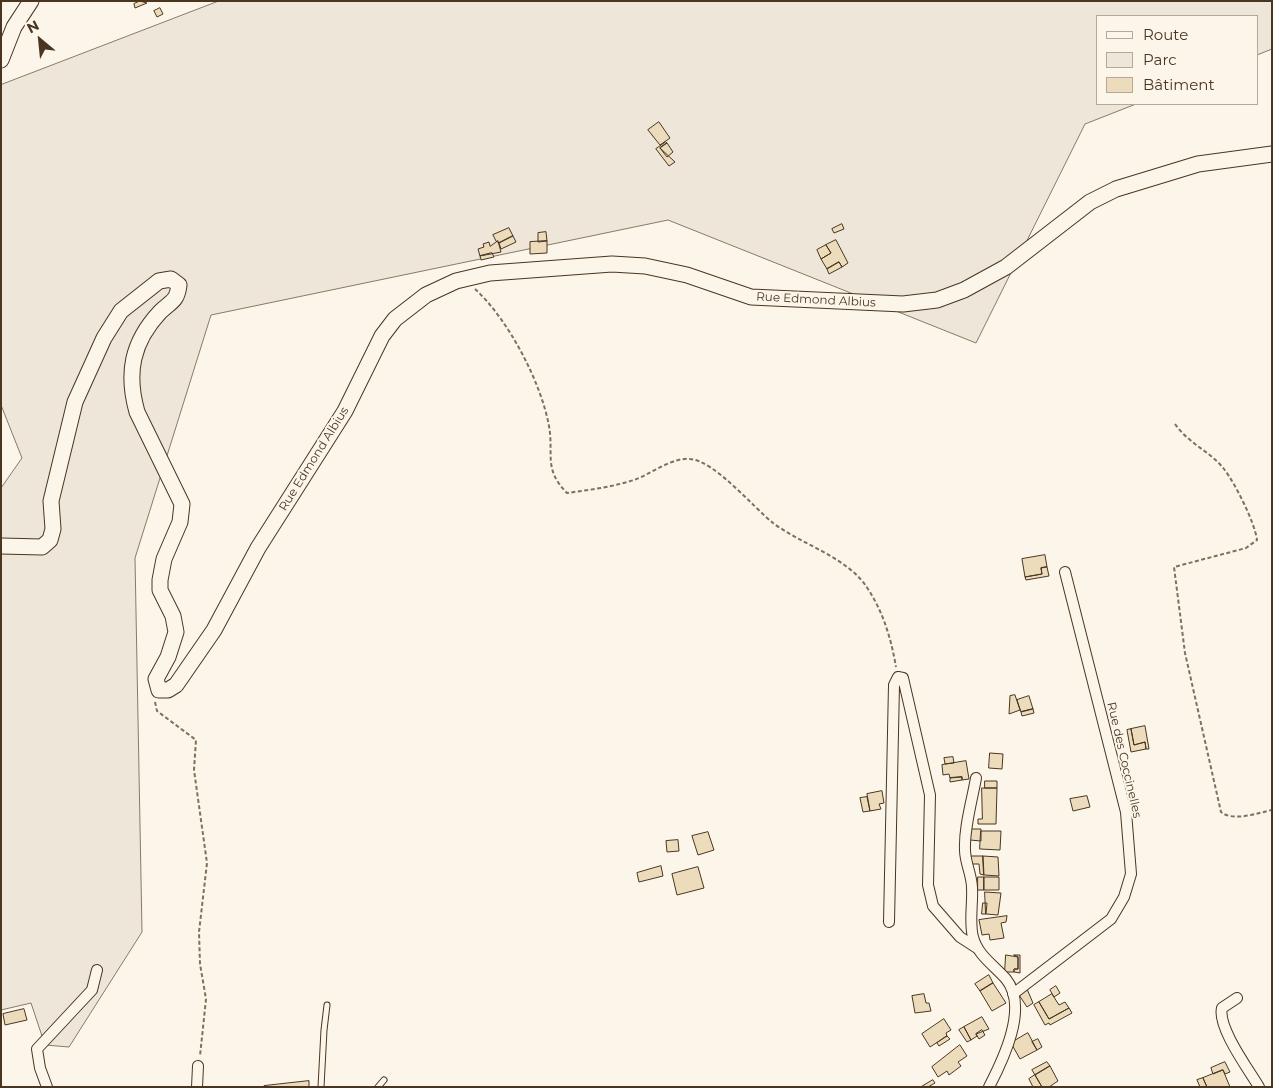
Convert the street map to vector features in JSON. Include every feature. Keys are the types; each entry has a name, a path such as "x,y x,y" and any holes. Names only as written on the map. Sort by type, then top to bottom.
{"main road":[{"path":"1,60 14,27 31,1"},
{"name":"Rue Edmond Albius","path":"159,690 168,690 176,685 214,630 258,548 345,411 382,336 394,319 426,295 456,281 490,273 612,264 645,266 687,275 751,297 903,304 937,300 964,290 1006,267 1090,202 1116,189 1198,164 1272,154"},
{"path":"1,546 42,547 50,540 53,529 51,501 62,450 75,402 104,338 121,311 159,281 171,279 179,285 177,297 148,326 136,350 131,366 132,396 137,412 182,504 180,522 164,559 160,580 160,590 173,616 176,632 168,657 156,679 159,690"}],"street":[{"name":"Rue des Coccinelles","path":"1013,994 1110,919 1124,897 1131,874 1126,812 1065,572"},
{"path":"889,922 894,685 901,678"},
{"path":"901,678 930,795 928,885 933,906 960,937 977,948 1007,980 1016,1004 1012,1030 1002,1063 989,1087"},
{"path":"976,778 965,849 972,885 973,936 977,948"},
{"path":"47,1087 40,1068 37,1050 92,990 97,970"},
{"path":"1237,998 1222,1008 1221,1017 1236,1049 1259,1087"},
{"path":"197,1087 198,1066"}],"lane":[{"path":"321,1087 327,1005"},
{"path":"378,1087 384,1080"}],"path":[{"path":"456,281 475,289 485,298 512,334 528,365 549,426 551,470 557,483 567,493 627,481 689,458 706,463 774,523 850,568 866,585 881,611 890,634 901,678"},
{"path":"1175,424 1184,437 1224,468 1255,528 1257,540 1246,548 1174,567 1184,653 1221,812 1233,816 1272,810"},
{"path":"159,690 158,697 154,703 157,711 196,740 194,770 207,863 199,932 200,964 206,999 204,1038 198,1066"}],"green space":[{"path":"219,1 1272,1 1272,49 1258,55 1258,15 1096,15 1096,105 1133,105 1085,124 976,343 668,220 211,315 135,558 142,932 69,1047 45,1045 31,1003 1,1010 1,488 22,458 1,405 1,85"}],"building":[{"path":"140,1 147,3 135,8 134,4"},
{"path":"160,8 163,14 157,17 154,11"},
{"path":"659,122 670,138 660,145 648,130"},
{"path":"666,142 660,148 675,162 669,166 656,149"},
{"path":"667,143 673,152 667,157 660,148"},
{"path":"842,224 844,229 834,233 832,229"},
{"path":"509,228 513,236 499,243 496,241 493,235"},
{"path":"546,232 547,241 538,242 538,233"},
{"path":"513,236 516,242 501,249 499,243"},
{"path":"836,240 848,263 842,267 839,262 827,269 821,259 831,253 826,245"},
{"path":"498,241 501,252 480,256 478,249 484,247 483,244 489,242 490,246"},
{"path":"547,241 547,253 530,254 530,242"},
{"path":"826,245 831,253 821,259 817,250"},
{"path":"492,253 494,257 481,260 480,256"},
{"path":"839,262 842,267 829,274 827,269"},
{"path":"1045,555 1047,567 1041,568 1042,574 1025,577 1022,559"},
{"path":"1047,567 1049,576 1026,580 1025,577 1042,574 1041,568"},
{"path":"1015,695 1020,710 1009,714 1010,696"},
{"path":"1029,696 1033,709 1021,712 1017,700"},
{"path":"1033,709 1034,713 1022,716 1021,712"},
{"path":"1145,726 1149,749 1146,749 1145,742 1134,745 1131,729"},
{"path":"1131,729 1134,745 1145,742 1146,749 1131,752 1127,730"},
{"path":"990,753 1003,754 1002,769 989,768"},
{"path":"953,757 954,763 945,764 944,758"},
{"path":"966,761 969,779 962,780 962,777 950,778 949,774 943,775 942,765"},
{"path":"962,777 962,780 950,782 950,778"},
{"path":"985,781 997,781 997,788 985,788"},
{"path":"982,788 997,788 996,824 978,824 978,819 982,819"},
{"path":"882,791 884,803 879,804 881,809 870,811 867,794"},
{"path":"1087,796 1090,807 1073,811 1070,799"},
{"path":"867,797 870,811 863,812 860,798"},
{"path":"971,829 981,829 981,841 970,840"},
{"path":"981,831 1001,831 1000,850 980,849"},
{"path":"708,832 714,850 698,855 692,836"},
{"path":"678,840 679,851 667,852 666,841"},
{"path":"971,856 983,856 984,875 980,874 979,864 972,864"},
{"path":"983,856 998,857 999,876 984,875"},
{"path":"661,866 663,876 639,882 637,873"},
{"path":"698,867 704,888 677,895 672,874"},
{"path":"978,877 984,877 984,890 978,890"},
{"path":"984,877 999,877 999,890 984,890"},
{"path":"985,892 1001,893 998,915 986,914"},
{"path":"983,903 987,903 986,914 982,914"},
{"path":"1007,916 1006,922 1001,923 1004,938 990,940 989,934 982,935 979,920"},
{"path":"1006,955 1018,957 1018,969 1014,969 1014,972 1005,972"},
{"path":"1014,955 1020,955 1020,973 1014,972 1014,969 1018,969 1018,957"},
{"path":"989,975 993,983 980,991 975,984"},
{"path":"993,983 1006,1003 992,1011 980,991"},
{"path":"1056,986 1060,993 1054,997 1050,990"},
{"path":"1027,989 1033,1003 1027,1007 1019,995"},
{"path":"924,994 926,1003 929,1003 931,1011 915,1013 912,996"},
{"path":"1052,994 1059,1005 1065,1002 1069,1008 1049,1019 1039,1002"},
{"path":"1039,1002 1049,1019 1069,1008 1072,1013 1050,1025 1049,1023 1045,1025 1034,1005"},
{"path":"24,1009 27,1020 5,1025 3,1014"},
{"path":"982,1017 989,1029 976,1034 977,1036 971,1040 964,1027"},
{"path":"944,1019 951,1030 946,1033 947,1036 930,1047 922,1034"},
{"path":"964,1027 971,1040 967,1042 959,1030"},
{"path":"982,1030 985,1035 979,1039 976,1034"},
{"path":"1028,1033 1037,1050 1020,1059 1011,1043"},
{"path":"947,1036 950,1039 939,1046 937,1043"},
{"path":"1038,1039 1042,1047 1037,1050 1032,1042"},
{"path":"960,1045 967,1056 958,1062 961,1066 949,1075 947,1071 938,1077 932,1067"},
{"path":"1047,1062 1050,1066 1035,1075 1032,1070"},
{"path":"1225,1062 1230,1072 1225,1074 1223,1070 1213,1074 1211,1068"},
{"path":"1050,1066 1058,1081 1049,1087 1042,1087 1035,1075"},
{"path":"1223,1070 1230,1087 1207,1087 1203,1078"},
{"path":"1035,1075 1042,1087 1033,1087 1029,1079"},
{"path":"1203,1078 1207,1087 1200,1087 1197,1080"},
{"path":"933,1080 935,1083 928,1087 921,1087"},
{"path":"309,1081 309,1087 264,1087 264,1086"}]}
